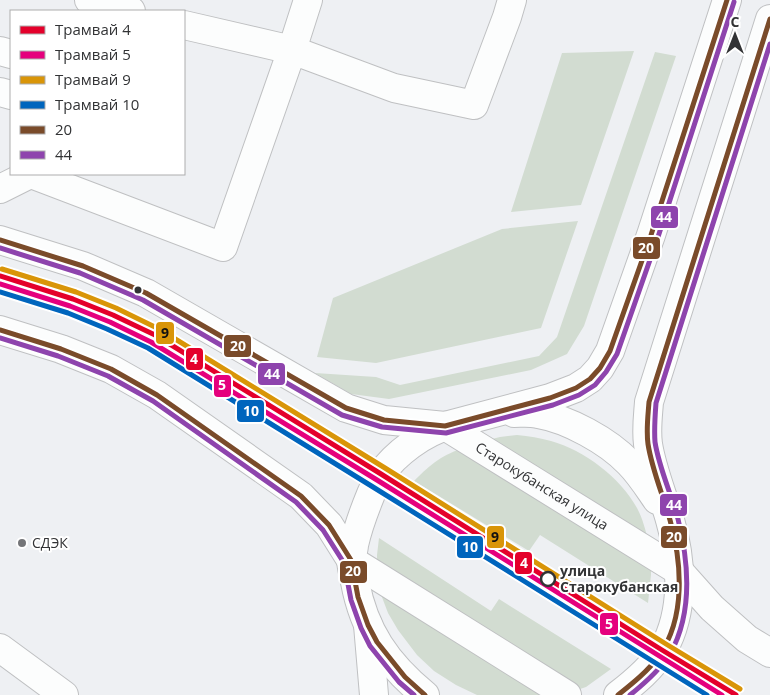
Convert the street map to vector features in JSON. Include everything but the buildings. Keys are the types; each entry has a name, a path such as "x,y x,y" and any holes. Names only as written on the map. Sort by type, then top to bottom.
{"main road":[{"path":"89,0 127,10"},
{"path":"33,175 223,247 308,0"},
{"path":"186,33 292,50 394,88 474,106 512,0"},
{"path":"351,560 362,514 374,487 381,474 398,455 425,436 445,426 550,398 576,388 590,379 600,368 610,351 651,235 727,0"},
{"path":"618,695 639,678 662,650 676,616 679,571 676,546 648,444 647,424 650,402 770,19"},
{"path":"0,189 28,175"},
{"path":"0,240 83,266 146,293 346,408 384,420 445,426 508,414 537,414 556,419 593,436 628,462 644,482 670,523"},
{"path":"0,330 61,349 111,370 158,395 301,496 329,525 351,560 358,597 368,625 377,642 405,677 426,695"},
{"name":"Старокубанская улица","path":"445,426 679,571 712,608 747,639 770,653"},
{"path":"351,560 567,695"},
{"path":"368,625 374,695"},
{"path":"0,648 64,695"}],"shaded area":[{"path":"634,51 581,205 511,212 562,53"},
{"path":"655,52 676,56 584,326 567,354 531,370 389,399 351,394 315,373 376,377 400,385 539,356 557,337"},
{"path":"578,221 541,328 376,363 317,357 333,298 502,229"},
{"path":"517,435 564,445 588,458 611,476 630,497 637,508 649,544 484,441"},
{"path":"466,447 651,562 648,603 540,535 529,551 414,481 438,460"},
{"path":"379,538 491,611 499,599 611,669 586,687 574,691 377,568"},
{"path":"377,584 556,695 477,695 456,685 434,671 417,655 388,613"}],"tram line":[{"name":"9","path":"2,269 76,292 116,308 159,329 740,689"},
{"name":"4","path":"0,276 73,299 155,335 736,695"},
{"name":"5","path":"0,284 70,306 110,322 151,342 722,695"},
{"name":"10","path":"0,292 68,313 148,348 707,695"}],"transit line":[{"name":"20","path":"0,240 83,266 146,293 346,408 384,420 445,426 550,398 576,388 590,379 600,368 610,351 651,235 727,0"},
{"name":"44","path":"0,248 80,273 143,300 342,415 382,427 446,433 553,405 579,395 595,385 617,354 658,237 734,2"},
{"name":"20","path":"618,695 640,677 659,656 668,641 678,607 679,572 674,537 648,444 649,402 770,19"},
{"name":"44","path":"630,695 652,676 670,654 677,638 686,605 686,570 682,536 655,442 656,403 770,44"},
{"name":"20","path":"0,330 61,349 111,369 157,395 301,496 329,525 351,560 358,597 368,625 377,642 405,677 425,695"},
{"name":"44","path":"0,338 58,356 108,376 153,401 296,502 323,530 344,563 351,600 370,646 399,682 414,695"}],"place":[{"name":"СДЭК","path":"22,543"},
{"name":"улица Старокубанская","path":"548,579"}]}
